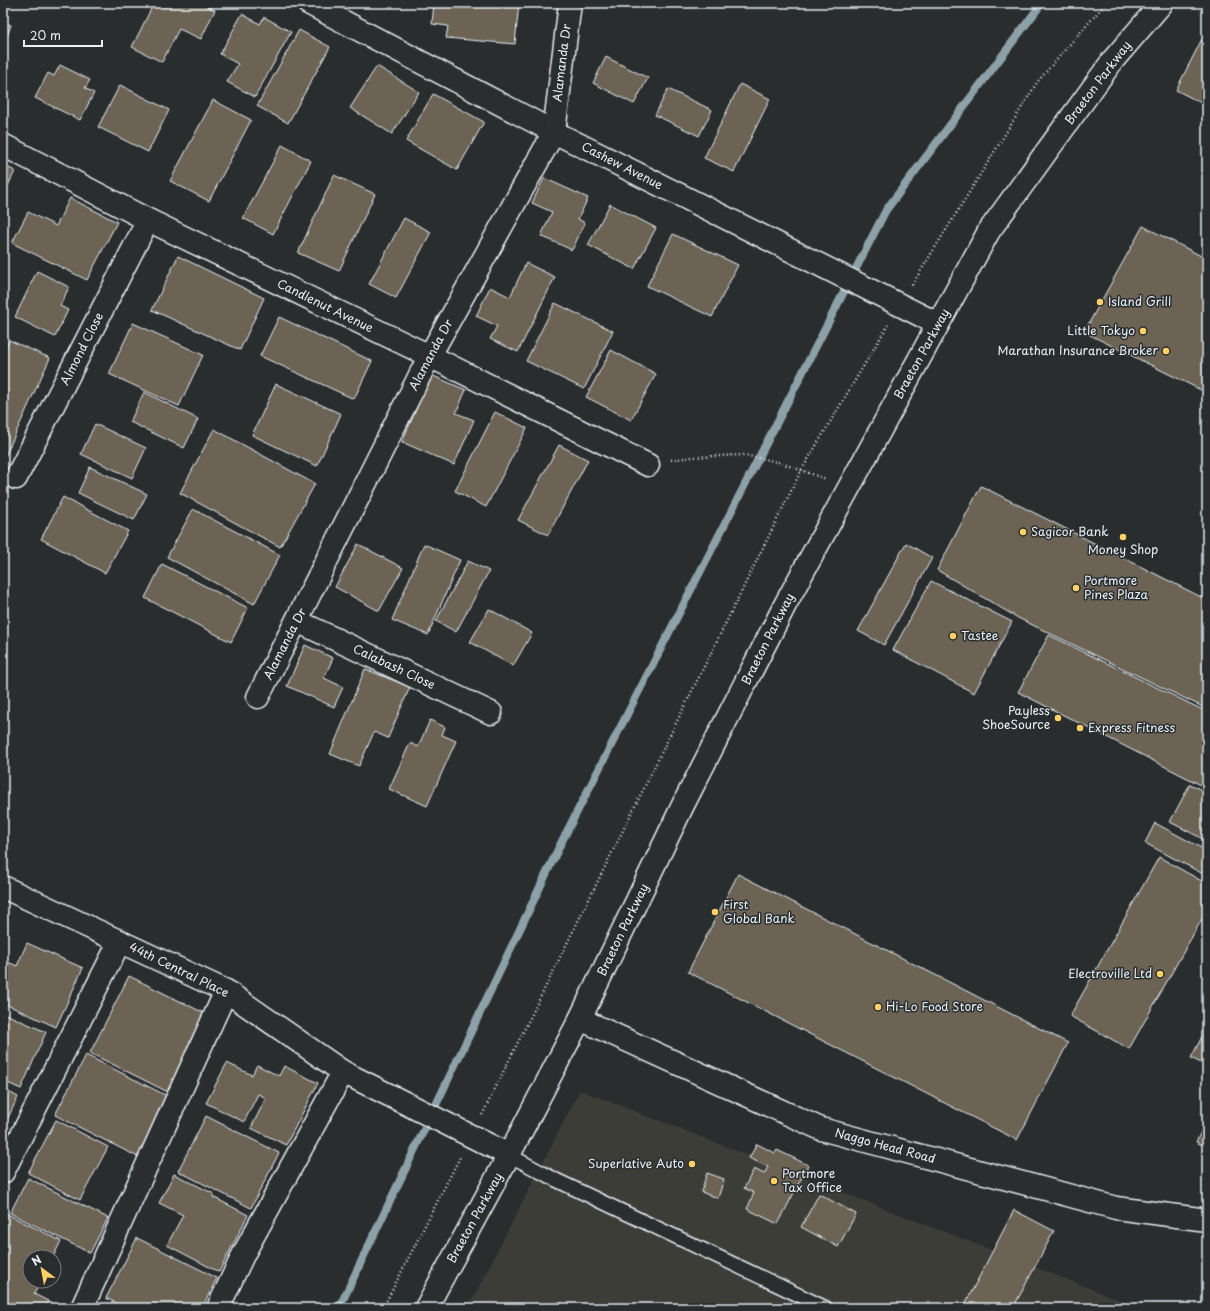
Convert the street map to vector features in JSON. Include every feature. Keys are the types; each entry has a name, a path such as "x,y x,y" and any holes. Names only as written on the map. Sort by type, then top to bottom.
{"street":[{"name":"Cashew Avenue","path":"308,3 554,132 938,324"},
{"name":"Alamanda Dr","path":"258,697 429,356 554,132 570,3"},
{"name":"Braeton Parkway","path":"426,1308 509,1155 580,1019 680,812 786,603 989,231 1113,60 1162,3"},
{"name":"Candlenut Avenue","path":"3,145 148,220 429,356 648,465"},
{"name":"Almond Close","path":"16,478 148,220"},
{"name":"Calabash Close","path":"297,620 492,713"},
{"name":"44th Central Place","path":"3,887 226,990 343,1072 509,1155"},
{"path":"3,1172 120,941"},
{"path":"82,1308 226,990"},
{"name":"Naggo Head Road","path":"580,1019 821,1129 1116,1208 1207,1220"},
{"path":"218,1308 244,1254 343,1072"}],"lane":[{"path":"509,1155 556,1180 826,1308"}],"path":[{"path":"383,1308 471,1137 801,471 900,305 1038,81 1106,3"},
{"path":"648,465 692,458 744,455 778,462 849,487"}],"shaded area":[{"path":"580,1090 1140,1308 468,1308"}],"building":[{"path":"154,3 200,3 215,10 201,39 179,29 162,62 132,47"},
{"path":"434,3 519,3 515,44 446,38 448,26 432,24"},
{"path":"242,14 260,24 264,17 291,32 255,97 227,82 238,64 220,54"},
{"path":"3,22 11,25 3,48"},
{"path":"299,30 330,47 288,123 257,106"},
{"path":"1202,39 1207,42 1207,106 1176,90"},
{"path":"606,57 648,78 634,104 593,83"},
{"path":"60,65 90,80 85,88 94,93 80,120 35,98 48,73 54,76"},
{"path":"377,66 419,92 392,134 350,108"},
{"path":"740,84 770,99 734,172 704,158"},
{"path":"120,85 169,110 148,152 98,127"},
{"path":"668,89 712,110 699,136 655,115"},
{"path":"433,94 484,122 457,170 406,141"},
{"path":"213,100 251,120 209,201 170,181"},
{"path":"282,145 311,161 273,234 243,218"},
{"path":"3,165 15,171 3,196"},
{"path":"334,175 375,194 339,271 298,253"},
{"path":"544,178 588,198 578,219 585,223 572,250 541,236 552,212 532,203"},
{"path":"70,198 117,222 87,280 12,243 28,212 56,226"},
{"path":"610,204 656,228 634,269 588,245"},
{"path":"404,218 431,232 396,298 369,284"},
{"path":"1143,226 1207,259 1207,393 1084,332"},
{"path":"673,234 738,265 712,317 647,286"},
{"path":"178,256 264,298 240,350 152,310"},
{"path":"526,263 555,277 518,352 490,339 497,326 476,316 490,287 510,297"},
{"path":"37,271 69,287 60,306 68,310 55,337 15,317"},
{"path":"555,303 613,331 584,389 526,361"},
{"path":"279,317 372,361 354,399 260,356"},
{"path":"133,323 203,355 179,406 109,374"},
{"path":"9,340 50,358 3,461 3,354"},
{"path":"611,350 656,374 631,420 586,397"},
{"path":"431,375 466,390 456,413 474,420 454,465 402,442"},
{"path":"276,384 341,414 317,466 252,435"},
{"path":"144,392 198,419 184,448 130,422"},
{"path":"495,412 527,428 486,507 455,491"},
{"path":"95,424 146,448 132,478 81,454"},
{"path":"214,429 315,484 280,547 180,493"},
{"path":"559,445 588,460 548,535 518,520"},
{"path":"90,467 147,494 134,520 78,493"},
{"name":"Portmore Pines Plaza","path":"981,486 1207,600 1207,709 1018,618 937,570"},
{"path":"63,497 128,531 105,573 41,539"},
{"path":"193,509 280,555 254,604 167,557"},
{"path":"906,543 932,558 884,645 858,631"},
{"path":"358,544 403,568 379,611 335,587"},
{"path":"424,544 460,560 428,635 392,620"},
{"path":"468,561 489,571 456,632 436,621"},
{"path":"162,564 248,608 231,642 145,598"},
{"name":"Tastee","path":"931,581 1012,622 974,693 893,650"},
{"path":"489,609 532,633 513,666 470,642"},
{"path":"1049,635 1207,712 1207,788 1018,692"},
{"path":"305,645 333,658 324,678 343,687 334,707 287,686"},
{"path":"365,669 410,687 388,738 374,732 359,766 330,754"},
{"path":"430,720 445,727 442,735 456,741 427,806 389,789 410,743 418,747"},
{"path":"1190,784 1207,793 1207,841 1170,822"},
{"path":"1155,823 1207,851 1207,876 1145,843"},
{"path":"1159,857 1207,884 1207,910 1129,1049 1070,1016"},
{"name":"Hi-Lo Food Store","path":"738,874 1068,1043 1017,1140 688,972"},
{"path":"27,943 83,968 56,1027 3,1003 5,991 3,990 3,960 17,966"},
{"path":"129,976 210,1016 170,1093 90,1053"},
{"path":"3,1013 46,1032 21,1089 3,1081"},
{"path":"1207,1027 1207,1066 1191,1058"},
{"path":"86,1055 169,1097 138,1157 55,1115"},
{"path":"227,1063 252,1075 257,1065 279,1076 284,1066 318,1083 286,1145 251,1128 266,1098 258,1094 244,1122 206,1103"},
{"path":"3,1089 18,1097 3,1128"},
{"path":"206,1116 279,1153 251,1208 178,1171"},
{"path":"56,1120 108,1147 80,1200 28,1173"},
{"path":"1204,1126 1207,1127 1207,1147 1196,1142"},
{"name":"Portmore Tax Office","path":"757,1144 775,1153 777,1150 808,1165 778,1224 747,1209 754,1193 744,1188 754,1169 764,1174 768,1167 749,1158"},
{"path":"707,1173 724,1179 718,1198 701,1192"},
{"path":"174,1174 214,1194 213,1197 248,1215 219,1272 167,1245 183,1215 159,1203"},
{"path":"28,1178 108,1218 90,1253 10,1213"},
{"path":"819,1194 856,1214 838,1247 801,1227"},
{"path":"1014,1210 1054,1231 1013,1308 963,1308"},
{"path":"5,1213 61,1241 57,1249 22,1249 22,1289 37,1289 34,1294 48,1301 45,1308 3,1308 3,1217"},
{"path":"137,1238 217,1278 202,1308 126,1308 106,1298"},
{"path":"558,1302 573,1308 555,1308"}],"waterway":[{"path":"339,1308 561,843 886,210 1042,3"}],"place":[{"name":"Island Grill","path":"1100,302"},
{"name":"Little Tokyo","path":"1143,331"},
{"name":"Marathan Insurance Broker","path":"1166,351"},
{"name":"Sagicor Bank","path":"1023,532"},
{"name":"Money Shop","path":"1123,537"},
{"name":"Portmore Pines Plaza","path":"1076,588"},
{"name":"Tastee","path":"953,636"},
{"name":"Payless ShoeSource","path":"1058,718"},
{"name":"Express Fitness","path":"1080,728"},
{"name":"First Global Bank","path":"715,912"},
{"name":"Electroville Ltd","path":"1160,974"},
{"name":"Hi-Lo Food Store","path":"878,1007"},
{"name":"Superlative Auto","path":"692,1164"},
{"name":"Portmore Tax Office","path":"774,1181"}]}
